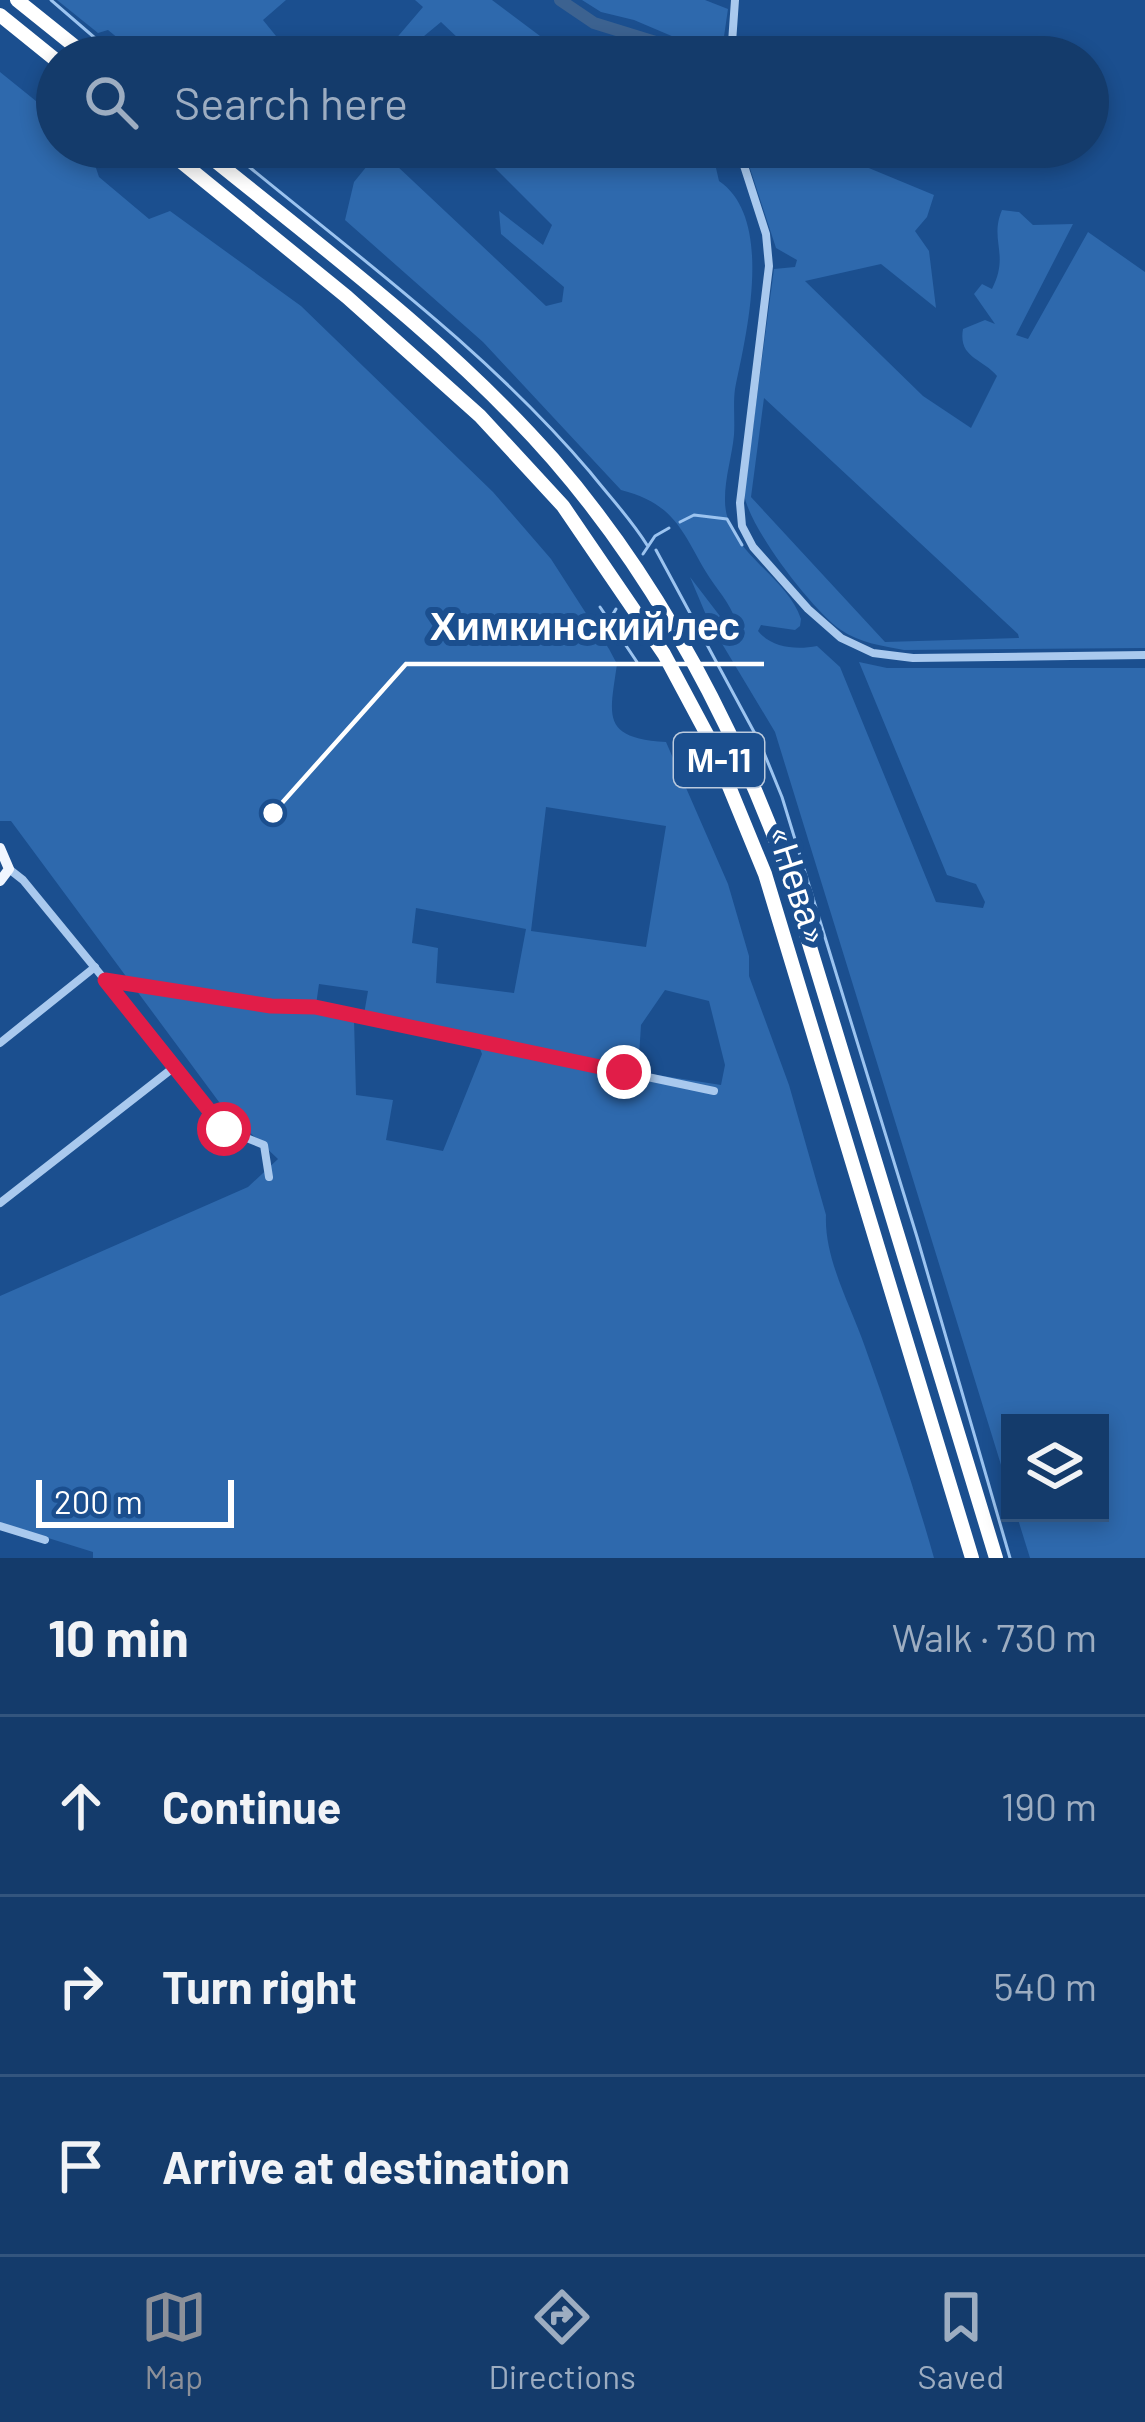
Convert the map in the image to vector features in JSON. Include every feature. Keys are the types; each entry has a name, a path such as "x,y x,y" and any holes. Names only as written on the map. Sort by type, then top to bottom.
{"highway":[{"path":"16,0 61,36"},
{"path":"0,15 36,44"},
{"name":"«Нева»","path":"189,168 347,297 480,416 563,506 664,654 710,740 765,874 973,1558"},
{"name":"«Нева»","path":"224,168 403,314 520,424 608,530 685,645 749,775 786,868 996,1558"}],"main road":[{"path":"0,848 9,869 0,881"}],"street":[{"path":"732,36 735,0"},
{"path":"745,168 766,234 769,266 740,503 742,526 754,547 822,625 873,653 914,658 1145,655"},
{"path":"9,869 224,1129 264,1145 269,1177"},
{"path":"0,1043 95,968"},
{"path":"105,980 271,1006 315,1007 714,1091"},
{"path":"0,1203 173,1068"},
{"path":"0,1526 45,1540"}],"shaded area":[{"path":"57,0 286,0 263,20 276,36 98,33"},
{"path":"415,0 492,0 540,36 456,36 441,22 424,36 398,36 423,7"},
{"path":"582,0 705,0 728,9 724,36 672,36 601,12"},
{"path":"0,72 36,101 36,168 96,168 99,177 149,219 170,211 301,306 493,492 551,559 609,649 617,664 614,721 630,735 666,742 728,884 749,956 749,976 789,1085 826,1215 834,1265 893,1426 934,1558 93,1558 93,1552 0,1523 0,1296 248,1187 278,1159 222,1106 11,821 0,821","holes":["546,807 666,826 646,947 531,931","416,908 526,929 514,993 436,983 438,948 412,943","319,984 368,991 363,1020 479,1046 482,1054 443,1151 386,1140 393,1100 356,1095 354,1019 315,1012","665,990 709,1001 725,1065 721,1085 638,1072 641,1025"]},
{"path":"365,168 399,168 546,306 562,302 564,287 501,234 499,211 543,245 552,225 495,168 716,168 719,181 736,199 747,222 752,279 735,389 725,491 727,517 734,533 783,589 801,619 795,630 761,625 758,631 785,646 817,646 840,667 936,902 983,908 985,902 976,884 947,875 859,662 887,668 1145,668 1145,1558 1030,1558 1019,1522 1109,1522 1109,1414 1001,1414 1001,1465 775,732 709,622 690,577 726,624 736,621 726,601 665,511 621,490 483,342 345,220 354,182"},
{"path":"750,168 869,168 934,195 927,217 915,231 929,251 936,308 881,264 805,281 923,396 971,428 997,376 968,352 963,329 985,320 995,324 974,294 982,284 992,289 997,277 1002,210 1019,212 1033,225 1073,224 1016,335 1028,339 1088,232 1145,272 1145,648 904,650 848,634 815,606 757,527 744,494 774,269 795,267 797,260 776,248","holes":["764,398 1019,638 885,642 751,497"]}],"waterway":[{"path":"51,0 93,36"},
{"path":"560,0 594,23 636,36"},
{"path":"251,168 506,383 590,472 647,545"},
{"path":"680,522 694,515 727,519 742,545"},
{"path":"643,554 655,536 669,528"},
{"path":"656,550 760,743 782,797 1010,1558"},
{"path":"600,607 637,662"},
{"path":"610,619 616,609"}],"place":[{"name":"Химкинский лес","path":"273,813"}],"route":[{"path":"224,1129 105,980 271,1006 315,1007 624,1072"}]}
